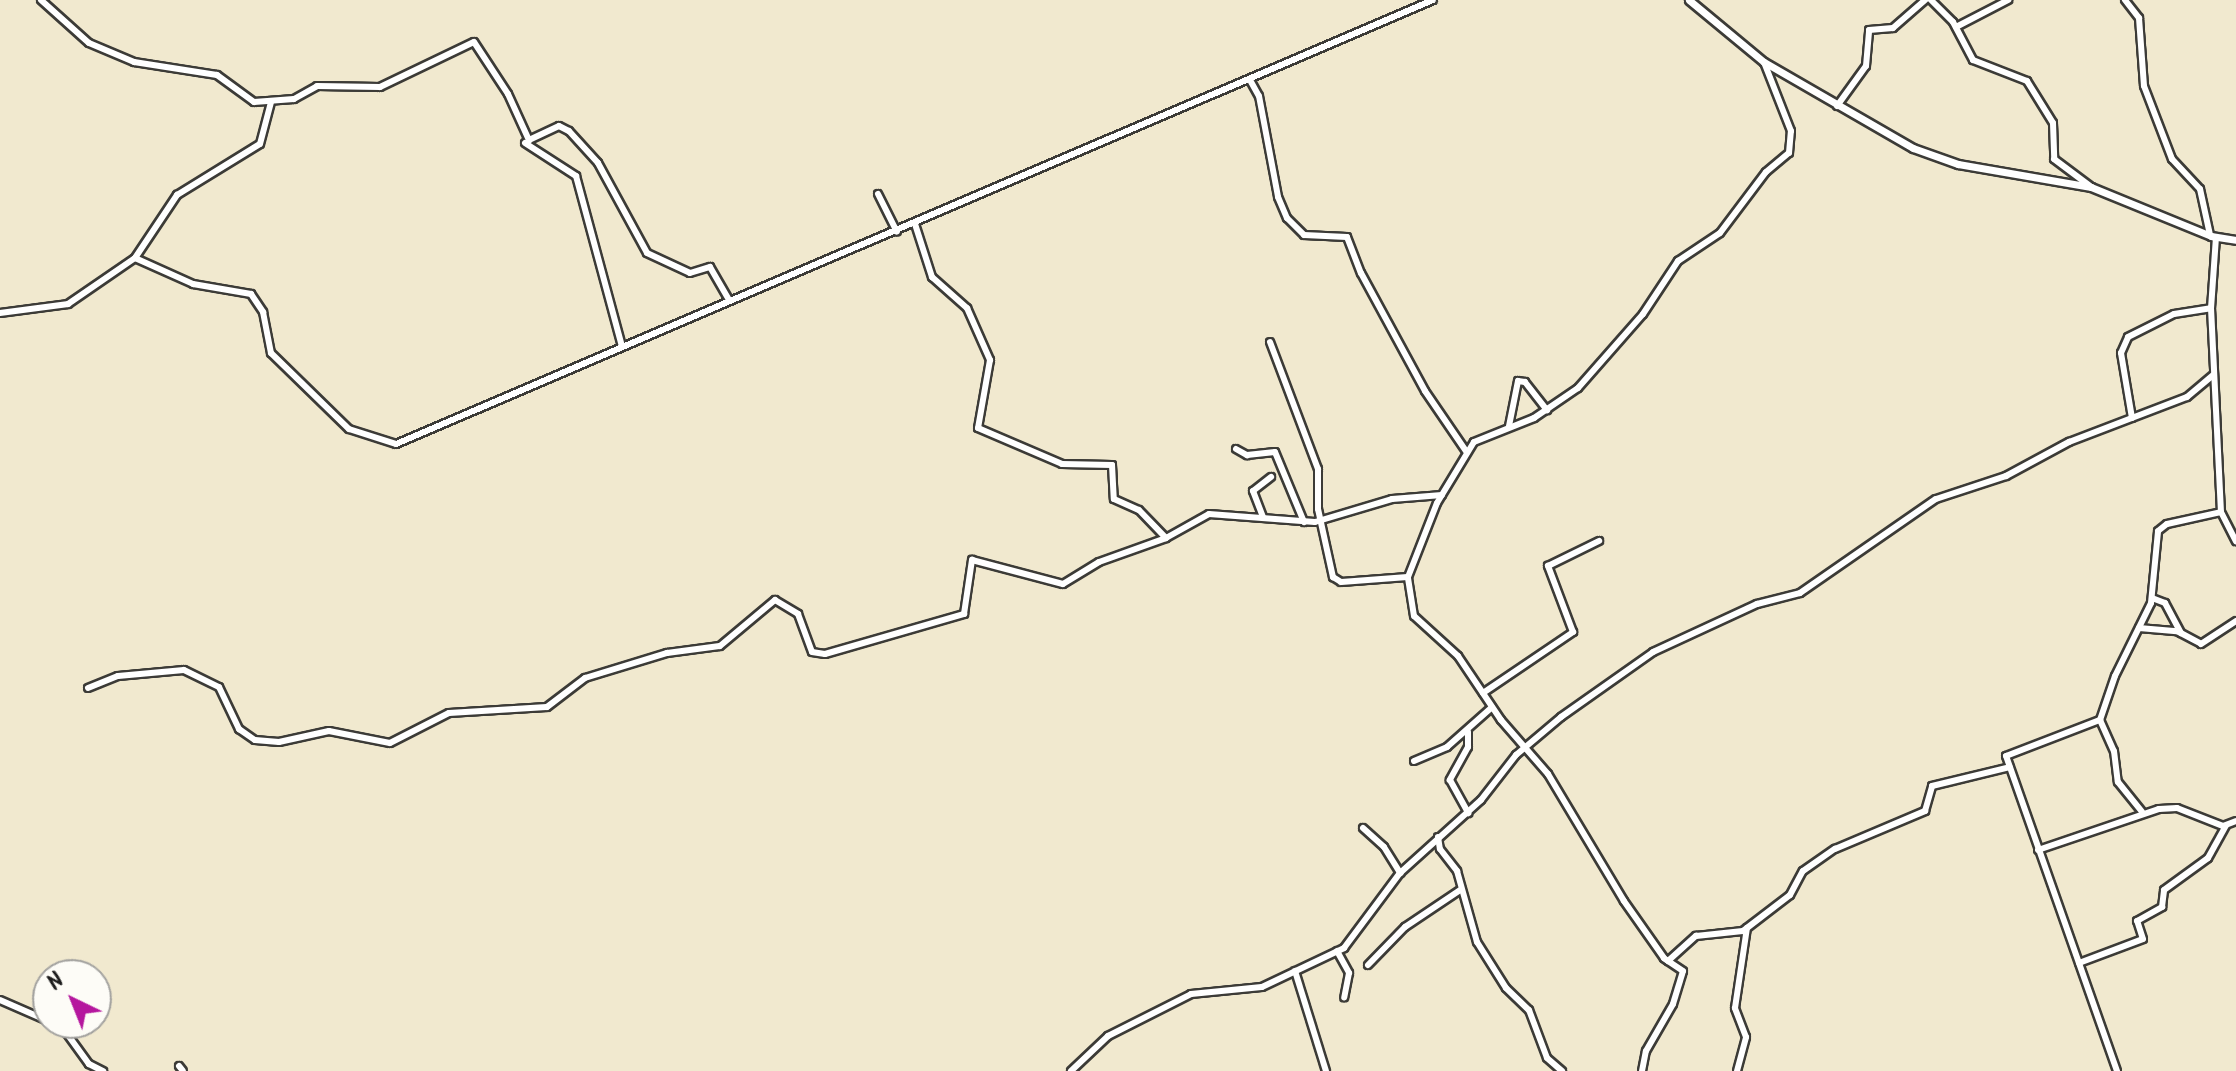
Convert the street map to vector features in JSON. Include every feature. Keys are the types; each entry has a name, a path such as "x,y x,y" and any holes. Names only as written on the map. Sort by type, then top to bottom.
{"street":[{"path":"41,0 89,43 119,56 210,72 250,100 271,102 303,96 317,86 380,87 474,42 508,94 529,140 559,126 569,131 598,163 647,253 690,273 710,267 730,301"},
{"path":"135,258 193,284 251,294 261,307 271,353 349,429 393,444 897,232 1433,0"},
{"path":"1689,0 1764,62 1899,141 1958,164 2091,187 2213,236 2236,240"},
{"path":"1837,106 1866,66 1870,29 1893,28 1928,0 1956,27 1973,60 2027,81 2053,123 2054,159 2091,187"},
{"path":"1956,27 2008,0"},
{"path":"2125,0 2139,18 2144,86 2172,159 2200,189 2213,236 2211,308 2221,512 2236,541"},
{"path":"1642,1071 1647,1047 1682,978 1681,969 1667,961 1526,747 1492,707 1458,656 1414,616 1408,577 1442,495 1466,452 1486,433 1547,410 1599,367 1614,341 1653,302 1678,261 1720,233 1766,172 1789,153 1791,131 1764,62"},
{"path":"1250,80 1259,96 1278,197 1287,218 1301,234 1347,237 1361,273 1425,391 1466,452"},
{"path":"0,313 68,304 135,258 177,195 260,144 271,102"},
{"path":"525,143 576,176 622,347"},
{"path":"878,194 897,232"},
{"path":"915,224 930,273 967,308 990,360 978,428 1062,464 1112,465 1114,499 1139,510 1166,538"},
{"path":"2132,418 2121,353 2128,337 2174,314 2211,308"},
{"path":"1270,342 1318,469 1320,522 1336,580 1408,577"},
{"path":"1071,1071 1108,1036 1191,994 1262,987 1352,942 1400,873 1468,813 1526,747 1665,646 1757,604 1800,593 1946,494 2006,476 2069,442 2187,397 2213,375"},
{"path":"1509,426 1518,381 1528,385 1547,410"},
{"path":"1236,449 1247,455 1275,452 1304,522"},
{"path":"1263,517 1253,491 1271,477"},
{"path":"88,688 118,676 184,670 219,687 239,729 255,740 279,742 329,731 390,743 449,713 547,707 585,678 667,653 720,646 775,600 798,614 812,652 825,654 964,614 969,609 972,560 1063,584 1099,562 1166,538 1209,514 1320,522 1392,499 1442,495"},
{"path":"2142,812 2118,782 2114,751 2100,720 2152,598 2149,583 2157,564 2158,531 2167,524 2221,512"},
{"path":"1483,693 1573,632 1548,566 1599,541"},
{"path":"2152,598 2165,603 2182,633"},
{"path":"2139,628 2182,633 2201,644 2236,621"},
{"path":"1414,761 1468,731 1492,707"},
{"path":"2100,720 2010,751 2006,756 2038,850 2055,886 2117,1071"},
{"path":"1468,731 1468,747 1450,780 1468,813"},
{"path":"1667,961 1696,936 1726,936 1747,928 1790,895 1803,871 1823,856 1870,830 1925,811 1932,786 2010,767"},
{"path":"2038,850 2142,812 2177,808 2226,826"},
{"path":"2079,963 2143,939 2137,921 2162,907 2164,890 2208,858 2226,826 2236,821"},
{"path":"1363,828 1384,847 1400,873"},
{"path":"1438,837 1440,849 1457,871 1477,942 1506,988 1529,1010 1547,1058 1562,1071"},
{"path":"1368,965 1405,927 1460,890"},
{"path":"1737,1071 1746,1037 1735,1008 1747,928"},
{"path":"1337,951 1349,973 1344,998"},
{"path":"1295,971 1326,1071"},
{"path":"0,1000 32,1014"},
{"path":"71,1039 89,1064 103,1071"}]}
